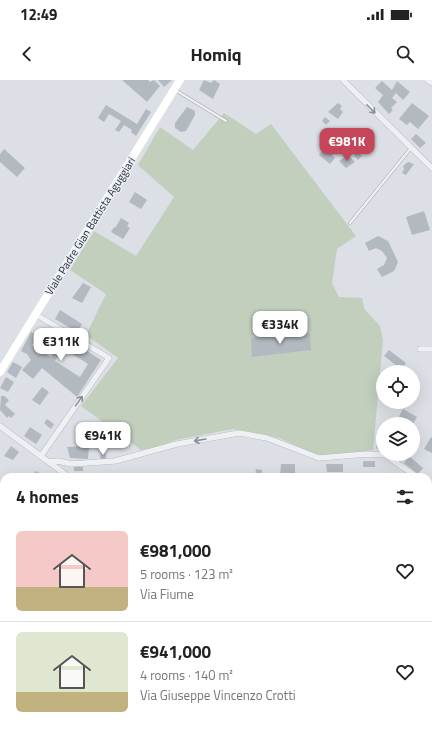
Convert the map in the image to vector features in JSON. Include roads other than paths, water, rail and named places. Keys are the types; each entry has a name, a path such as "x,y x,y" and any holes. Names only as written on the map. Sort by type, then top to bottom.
{"main road":[{"name":"Viale Padre Gian Battista Aguggiari","path":"0,372 180,80"}],"street":[{"path":"345,80 432,168"},
{"path":"427,80 432,83"},
{"path":"35,314 109,358 40,456"},
{"path":"420,349 432,349"},
{"path":"0,426 64,473"},
{"path":"49,462 58,461 71,464 116,461 177,444 238,433 267,438 318,458 367,454 385,455 411,473"}],"lane":[{"path":"175,89 226,121"},
{"path":"350,223 411,148"}]}
